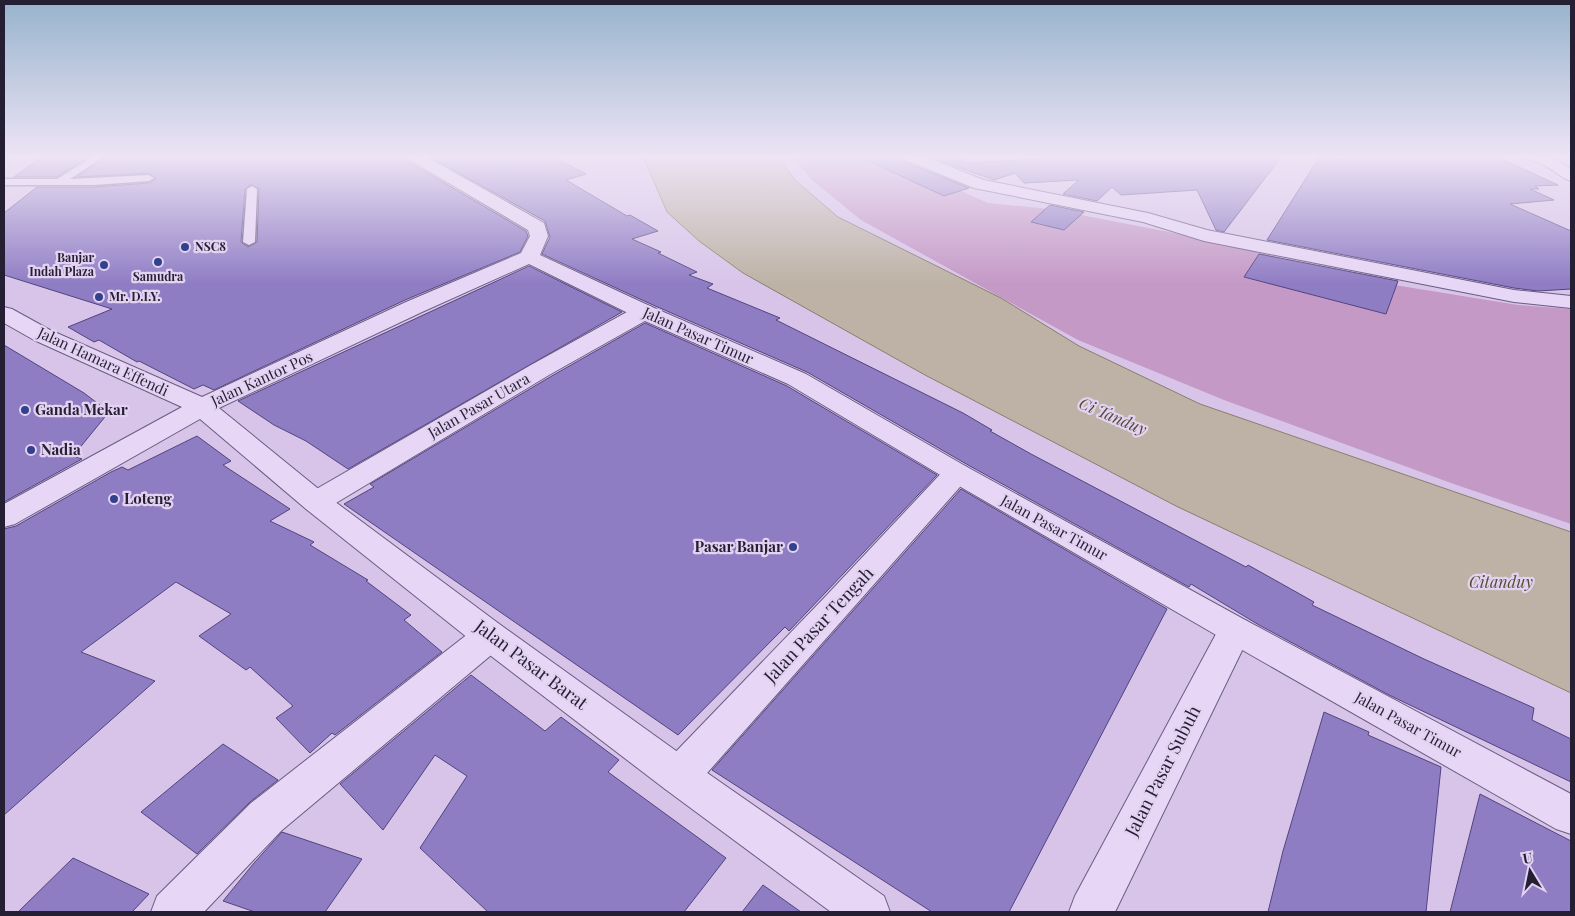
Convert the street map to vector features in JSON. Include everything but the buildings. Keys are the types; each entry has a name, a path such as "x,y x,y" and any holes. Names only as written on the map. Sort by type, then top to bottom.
{"street":[{"path":"486,199 536,228 539,236 529,257"},
{"path":"1058,199 1148,218 1204,235 1514,296 1571,302"},
{"name":"Jalan Pasar Timur","path":"529,257 644,312 797,379 957,473 1235,630 1571,815"},
{"name":"Jalan Kantor Pos","path":"4,517 202,407 414,307 529,257"},
{"name":"Jalan Pasar Utara","path":"316,502 524,379 644,312"},
{"name":"Jalan Hamara Effendi","path":"4,314 42,335 202,407"},
{"name":"Jalan Pasar Barat","path":"202,407 316,502 490,636 679,776 868,912"},
{"name":"Jalan Pasar Tengah","path":"679,776 957,473"},
{"name":"Jalan Pasar Subuh","path":"1091,912 1235,630"},
{"path":"173,912 266,817 490,636"}],"lane":[{"path":"249,242 251,199"}],"shaded area":[{"path":"835,199 979,199 988,203 1050,209 1200,238 1376,282 1518,305 1571,309 1571,524 1451,483 1224,400 1078,340 861,220"}],"water":[{"name":"Citanduy","path":"661,199 817,199 838,217 1001,298 1079,346 1200,404 1571,532 1571,693 1176,506 925,375 743,273 699,241 667,212"}],"place":[{"name":"NSC8","path":"185,247"},
{"name":"Samudra","path":"158,262"},
{"name":"Banjar Indah Plaza","path":"104,265"},
{"name":"Mr. D.I.Y.","path":"99,297"},
{"name":"Ganda Mekar","path":"25,410"},
{"name":"Nadia","path":"31,450"},
{"name":"Loteng","path":"114,499"},
{"name":"Pasar Banjar","path":"793,547"}],"water label":[{"name":"Ci Tanduy","path":"1113,416"}]}
